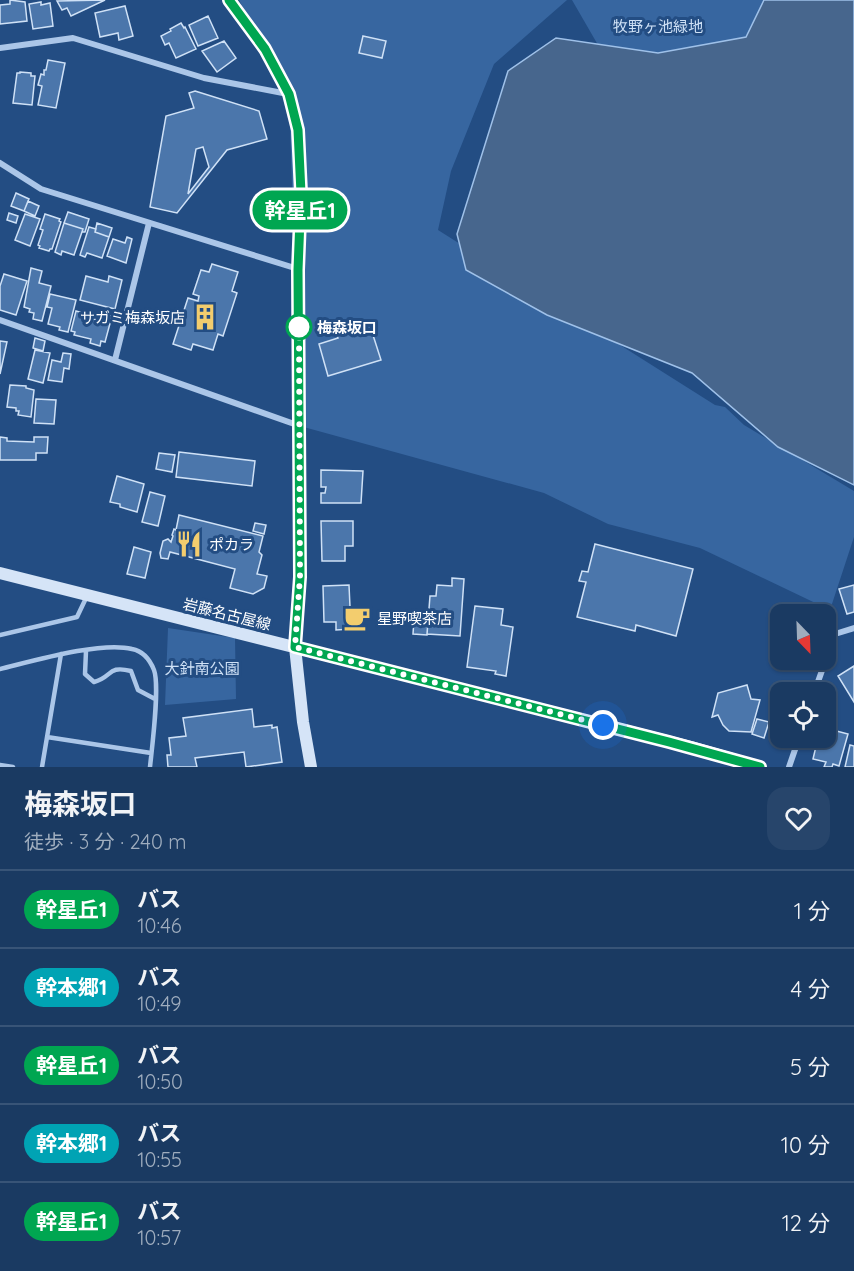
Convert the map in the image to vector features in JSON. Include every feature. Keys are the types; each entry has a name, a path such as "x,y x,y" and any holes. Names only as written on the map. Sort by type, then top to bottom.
{"main road":[{"path":"229,0 265,49 289,94 298,130 301,193 298,270 300,577 295,647 303,722 311,767"},
{"name":"岩藤名古屋線","path":"0,573 680,744 760,767"}],"street":[{"path":"0,48 73,38 204,78 289,94"},
{"path":"0,163 41,189 298,270"},
{"path":"115,360 149,222"},
{"path":"0,320 300,426"},
{"path":"818,682 835,634 854,628"},
{"path":"789,767 796,748"}],"lane":[{"path":"0,635 77,617 88,595"},
{"path":"0,669 61,654 116,646 134,649 147,657 155,672 150,767"},
{"path":"86,651 85,674 94,681 103,679 110,671 119,668 131,671 138,690 155,699"},
{"path":"42,767 61,654"},
{"path":"47,737 152,753"},
{"path":"0,765 13,767"}],"green space":[{"path":"239,0 567,0 494,64 451,171 438,230 715,405 725,407 744,425 854,491 854,537 832,604 817,604 700,548 608,524 544,493 300,426 289,95"},
{"name":"牧野ヶ池緑地","path":"572,0 764,0 746,37 658,53 598,45"},
{"name":"大針南公園","path":"168,628 235,638 236,699 165,705"}],"shaded area":[{"path":"764,0 854,0 854,485 778,447 692,373 547,315 466,270 457,234 508,71 556,38 658,53 746,37"}],"building":[{"path":"10,0 25,2 27,21 0,24 0,5 10,4"},
{"path":"105,0 71,16 67,8 62,10 57,1"},
{"path":"41,2 41,5 50,3 53,26 33,29 29,4"},
{"path":"125,6 133,36 119,40 118,33 100,37 95,13"},
{"path":"208,16 218,38 198,46 189,25"},
{"path":"181,23 196,49 176,58 169,43 165,45 161,36"},
{"path":"363,36 386,41 382,58 359,53"},
{"path":"224,41 236,58 217,72 202,51"},
{"path":"48,60 65,63 56,108 38,105 42,86 38,85 41,74 44,75 44,70 46,70"},
{"path":"17,73 31,73 31,76 35,76 32,105 13,103"},
{"path":"195,91 259,111 267,139 227,150 177,213 150,207 166,116 194,108 189,93","holes":["203,147 209,167 188,194 196,149"]},
{"path":"16,193 29,199 24,211 11,206"},
{"path":"28,201 39,206 35,216 24,211"},
{"path":"68,212 89,219 85,232 82,232 83,229 64,223"},
{"path":"9,213 18,216 16,223 7,220"},
{"path":"25,214 40,219 30,246 15,240"},
{"path":"45,214 60,219 61,222 52,249 49,251 39,248 38,245"},
{"path":"64,223 83,229 74,255 62,251 61,255 55,252"},
{"path":"97,223 112,228 109,237 95,232"},
{"path":"89,227 109,237 102,258 87,253 85,257 80,255"},
{"path":"127,237 132,239 126,263 107,256 113,239 125,243"},
{"name":"サガミ梅森坂店","path":"212,264 238,272 232,291 237,293 223,336 218,334 213,350 193,344 191,350 173,344 188,298 198,301 199,296 193,294 201,270 209,272"},
{"path":"31,268 42,271 39,283 51,286 42,321 33,319 34,313 24,307"},
{"path":"4,274 27,281 16,315 0,310 0,286"},
{"path":"86,276 108,282 109,276 122,280 115,309 80,300"},
{"path":"50,294 76,300 68,332 48,324 52,308 47,307"},
{"path":"76,311 101,321 103,313 112,316 105,342 101,341 100,346 90,343 91,339 74,335 75,332 71,331"},
{"path":"362,325 364,334 372,332 381,360 328,376 319,344 338,338 336,333"},
{"path":"35,338 45,341 43,351 33,348"},
{"path":"0,341 7,342 0,374"},
{"path":"35,350 50,353 43,383 28,379"},
{"path":"63,353 71,354 69,369 64,368 62,382 48,380 52,360 61,362"},
{"path":"10,385 26,386 34,390 31,417 18,415 19,411 16,411 16,408 7,407"},
{"path":"36,399 56,400 54,424 34,423"},
{"path":"0,437 7,438 7,441 34,442 34,437 48,437 47,453 36,453 36,460 0,460"},
{"path":"179,452 255,461 252,486 176,477"},
{"path":"159,453 175,455 172,472 156,469"},
{"path":"321,470 363,471 361,503 321,503 321,493 325,493 326,487 321,487"},
{"path":"117,476 144,484 137,512 110,502"},
{"path":"150,492 165,496 158,526 142,522"},
{"path":"179,515 263,536 259,552 262,555 257,574 267,576 264,588 253,594 230,588 235,569 170,552 168,559 161,558 163,541 168,539 171,542"},
{"path":"321,521 353,521 353,546 345,546 345,561 322,561"},
{"path":"255,523 266,525 264,534 253,531"},
{"path":"595,544 693,569 676,636 636,625 635,631 577,617 586,582 579,581 582,571 588,572"},
{"path":"134,547 151,552 145,578 127,574"},
{"path":"452,578 464,579 460,636 427,634 430,596 436,596 437,585 452,586"},
{"path":"349,585 351,629 336,630 336,622 324,622 323,586"},
{"path":"854,585 854,612 847,614 839,589"},
{"path":"475,606 503,609 501,625 513,627 506,676 495,674 496,671 467,667"},
{"path":"414,619 428,620 427,635 413,634"},
{"path":"854,666 854,702 838,676"},
{"path":"747,685 751,699 760,700 751,732 729,731 718,715 712,717 718,693"},
{"path":"252,709 254,727 272,725 272,728 277,727 282,762 246,767 244,752 195,758 197,767 168,767 167,755 171,755 169,738 186,736 183,718"},
{"path":"757,719 769,722 764,738 752,734"},
{"path":"836,731 848,734 839,766 833,764 832,767 824,767 826,762 813,759 816,748 836,748"},
{"path":"850,745 854,746 854,767 845,767"}],"bus line":[{"name":"幹星丘1","path":"229,0 265,49 289,94 298,130 301,193 298,270 300,577 295,647 760,767"}],"place":[{"name":"サガミ梅森坂店","path":"205,317"},
{"name":"梅森坂口","path":"299,327"},
{"name":"ポカラ","path":"189,544"},
{"name":"星野喫茶店","path":"357,618"}],"route":[{"path":"299,327 300,577 295,647 603,725"}]}
